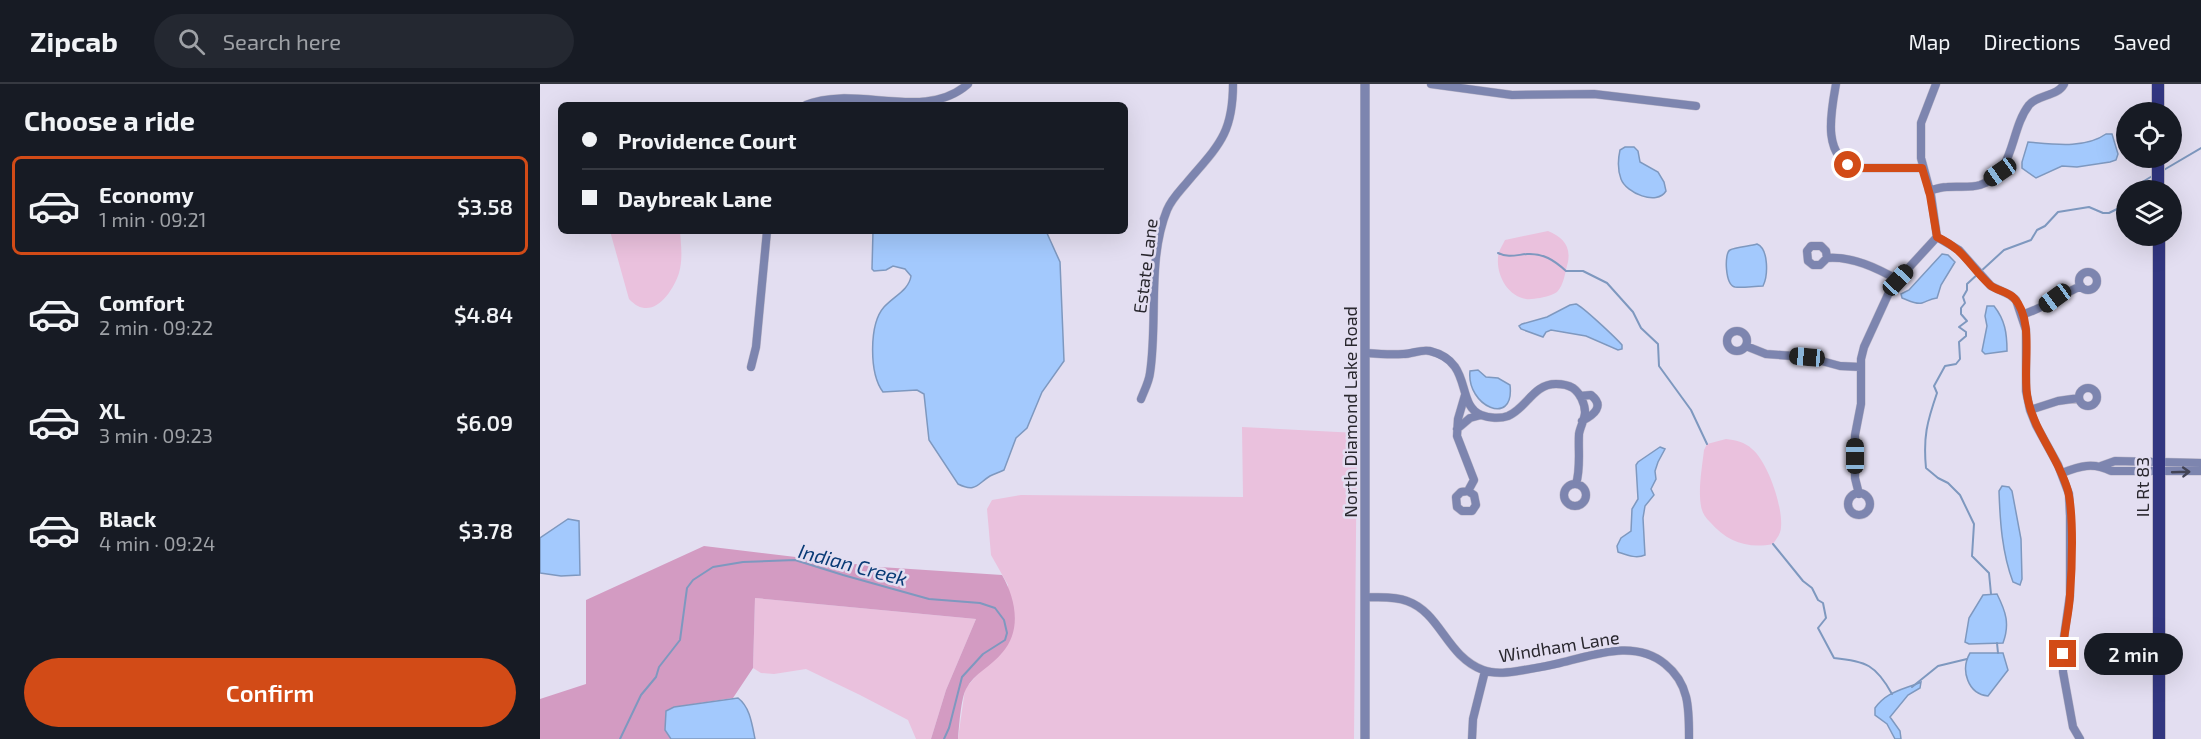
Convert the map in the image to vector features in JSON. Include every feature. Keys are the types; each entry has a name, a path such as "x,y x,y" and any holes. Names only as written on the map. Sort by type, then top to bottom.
{"main road":[{"path":"2158,84 2158,102"},
{"name":"IL Rt 83","path":"2158,246 2159,739"}],"street":[{"path":"816,102 832,97 934,101 955,94 968,84"},
{"name":"Estate Lane","path":"1141,399 1150,375 1157,259 1163,223 1173,199 1220,142 1230,123 1233,84"},
{"name":"North Diamond Lake Road","path":"1365,84 1365,739"},
{"path":"1431,84 1512,95 1594,94 1696,106"},
{"path":"1836,84 1832,107 1832,141 1838,156 1848,165 1857,168 1922,168"},
{"path":"1936,84 1921,123 1922,168 1929,191 1937,237 1959,250 1991,286 2016,300 2026,330 2026,392 2030,410 2062,473 2068,494 2070,595 2063,645 2063,672 2073,727 2080,739"},
{"path":"1929,191 1945,187 1979,185 2000,172 2007,162 2015,133 2029,106 2035,100 2057,92 2064,84"},
{"path":"751,368 756,346 767,234"},
{"path":"1859,494 1855,478 1855,435 1861,404 1861,367 1864,347 1892,286 1937,237"},
{"path":"1827,258 1836,257 1863,264 1883,271 1898,280"},
{"path":"2021,315 2038,310 2064,293 2081,286"},
{"path":"1746,346 1766,354 1807,357 1840,366 1861,367"},
{"path":"1366,353 1404,354 1425,350 1433,352 1451,362 1459,371 1465,395 1475,411 1481,415 1497,418 1513,413 1545,385 1565,385 1574,389 1580,396 1585,413 1579,432 1579,475 1576,484"},
{"path":"1465,395 1457,436 1474,480 1468,491"},
{"path":"1580,396 1591,395 1597,400 1598,406 1593,416 1582,421"},
{"path":"2030,410 2058,401 2079,398"},
{"path":"1457,429 1470,418 1481,415"},
{"path":"2062,473 2088,465 2101,466 2115,461 2201,471"},
{"path":"2160,468 2201,463"},
{"name":"Windham Lane","path":"1366,597 1398,598 1420,608 1428,615 1452,649 1470,664 1485,671 1516,671 1629,650 1640,651 1657,658 1672,670 1684,688 1689,706 1689,739"},
{"path":"1472,739 1473,719 1485,671"}],"shaded area":[{"path":"1548,231 1567,246 1569,256 1561,286 1557,292 1544,297 1526,299 1519,297 1503,282 1498,267 1499,251 1505,240"},
{"path":"611,234 680,234 679,273 666,297 653,307 645,308 637,306 629,299"},
{"path":"1242,427 1357,433 1354,739 958,739 965,689 983,668 1002,653 1008,585 991,555 987,509 992,500 1021,495 1243,497"},
{"path":"1726,439 1749,447 1758,455 1769,474 1781,518 1780,532 1773,544 1747,545 1731,539 1717,529 1703,513 1700,493 1704,450 1707,444"},
{"path":"704,546 880,567 1002,575 1011,594 1015,615 1012,635 1002,653 969,683 964,693 958,739 931,739 946,690 976,619 755,598 753,668 733,698 674,707 666,711 665,730 671,739 540,739 540,699 586,684 586,600"},
{"path":"755,598 976,619 946,690 931,739 916,739 908,720 806,669 774,674 761,673 753,668"}],"water":[{"path":"2106,134 2112,134 2116,147 2116,160 2077,167 2062,166 2036,178 2022,168 2028,142 2078,144 2098,139"},
{"path":"1625,147 1634,147 1638,151 1640,162 1658,172 1666,191 1662,195 1642,196 1624,184 1620,176 1619,161 1620,150"},
{"path":"873,234 1047,234 1060,262 1064,361 1042,392 1027,428 1016,438 1004,470 990,476 973,488 958,484 929,440 924,394 917,390 883,392 878,384 873,361 873,336 879,315 884,307 904,289 911,276 905,269 893,266 886,270 874,271 872,269"},
{"path":"1757,244 1764,251 1765,257 1766,276 1763,286 1735,287 1727,275 1728,252 1732,249"},
{"path":"1942,254 1948,255 1955,262 1941,285 1937,298 1915,303 1902,298 1901,294 1909,290"},
{"path":"1576,304 1613,336 1622,345 1622,349 1618,350 1586,336 1551,330 1543,337 1521,329 1519,326"},
{"path":"1987,306 1994,306 2001,316 2006,333 2007,351 1985,354 1982,351 1987,326 1985,316"},
{"path":"1478,370 1486,377 1498,378 1510,385 1510,398 1505,406 1498,409 1490,407 1475,394 1470,371"},
{"path":"1660,447 1665,449 1655,471 1656,479 1651,489 1654,495 1645,506 1643,518 1645,555 1635,557 1618,552 1617,546 1621,538 1631,531 1632,509 1638,499 1636,465"},
{"path":"2002,486 2009,487 2012,491 2021,539 2022,579 2020,585 2013,582 2004,548 1999,491"},
{"path":"568,519 579,521 580,575 561,576 540,573 540,538"},
{"path":"1997,594 2006,618 2003,643 1969,644 1965,642 1969,618 1983,595"},
{"path":"1970,653 2003,653 2008,670 1988,696 1975,691 1968,680 1966,667"},
{"path":"1921,682 1920,688 1908,695 1890,717 1900,731 1901,739 1895,739 1887,724 1875,715 1875,708 1890,694"},
{"path":"738,698 748,711 755,739 671,739 665,730 666,711 674,707"}],"waterway":[{"path":"2162,171 2201,148"},
{"path":"2146,180 2154,175"},
{"path":"1991,594 1989,573 1972,556 1974,524 1960,495 1948,483 1926,468 1927,430 1937,393 1934,386 1945,366 1956,364 1960,359 1959,342 1966,336 1966,332 1959,327 1967,321 1961,314 1967,284 2004,250 2031,240 2037,230 2045,226 2058,212 2089,207 2103,213 2116,210"},
{"path":"1498,253 1509,256 1533,254 1543,256 1566,271 1583,271 1607,283 1633,312 1641,328 1658,344 1659,366 1691,410 1707,444"},
{"path":"1773,544 1803,581 1812,588 1818,600 1823,603 1826,618 1818,628 1834,658 1869,666 1881,677 1892,694"},
{"name":"Indian Creek","path":"620,739 641,695 656,677 659,667 680,640 687,588 693,580 713,567 743,562 795,560 929,599 980,603 995,608 1004,620 1007,633 1005,640 983,654 962,677 944,739"},
{"path":"1997,643 1998,653"},
{"path":"1912,687 1938,666 1967,659"}],"route":[{"path":"1848,165 1857,168 1922,168 1930,195 1937,237 1959,250 1991,286 2016,300 2026,330 2026,392 2030,410 2058,465 2068,494 2070,595 2063,654"}]}
